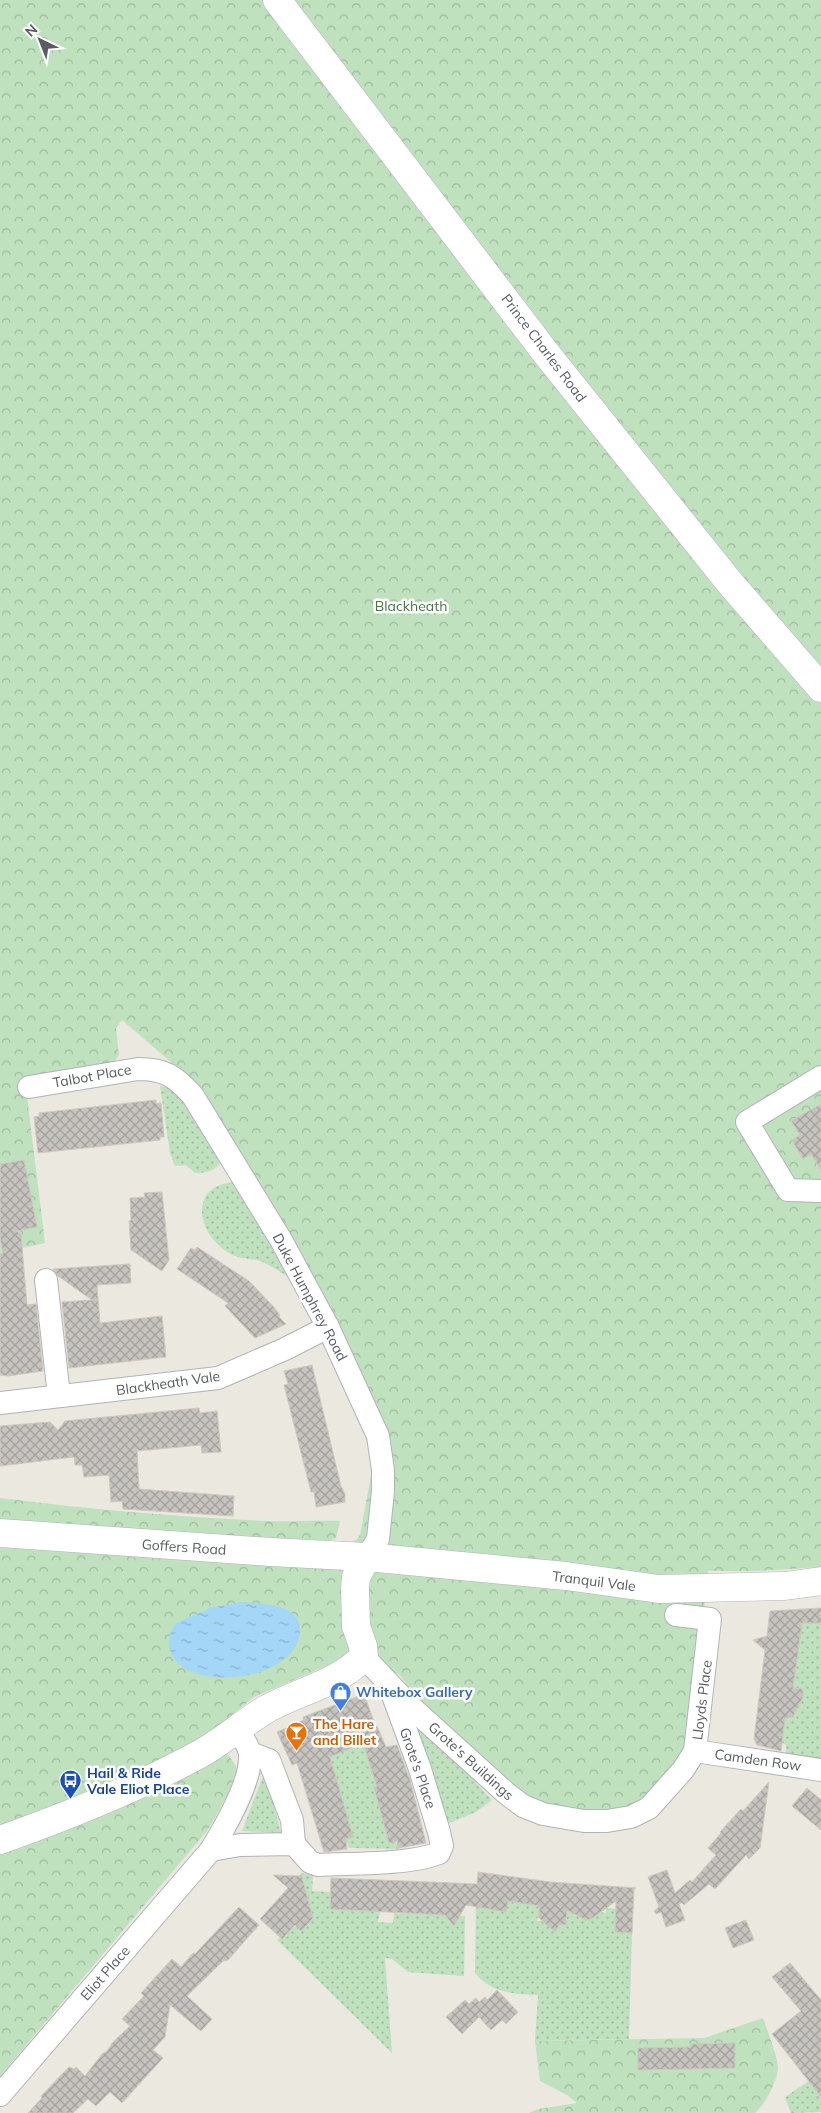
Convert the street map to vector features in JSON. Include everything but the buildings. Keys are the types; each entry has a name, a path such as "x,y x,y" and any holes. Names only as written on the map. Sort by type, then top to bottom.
{"street":[{"name":"Prince Charles Road","path":"277,0 545,352 730,583 821,688"},
{"name":"Talbot Place","path":"29,1087 138,1068 156,1069"},
{"name":"Duke Humphrey Road","path":"156,1069 178,1080 193,1096 282,1240 328,1327 370,1415 382,1452 383,1491 378,1539 367,1556"},
{"path":"821,1077 747,1122 788,1190 821,1191"},
{"path":"46,1280 59,1396"},
{"name":"Blackheath Vale","path":"0,1403 218,1378 285,1349 328,1327"},
{"name":"Goffers Road","path":"0,1533 271,1552 367,1556"},
{"path":"0,1840 141,1784 197,1755 244,1741 265,1710 338,1678 352,1668 364,1657 363,1646 356,1626 355,1589 356,1577 367,1556"},
{"name":"Tranquil Vale","path":"367,1556 566,1576 659,1589 785,1586 821,1581"},
{"name":"Lloyds Place","path":"630,1817 649,1808 663,1794 696,1751 710,1619 676,1615"},
{"name":"Grote's Buildings","path":"364,1657 420,1715 506,1793 523,1806 543,1814 584,1821 607,1822 630,1817"},
{"name":"Grote's Place","path":"294,1844 310,1862 318,1865 402,1861 439,1854 442,1846 440,1832 388,1682"},
{"path":"211,1850 240,1845 294,1844 292,1820 269,1760 244,1741"},
{"name":"Eliot Place","path":"0,2095 211,1850 225,1827 240,1794 248,1770 244,1741"},
{"name":"Camden Row","path":"696,1751 821,1770"}],"green space":[{"name":"Blackheath","path":"0,0 821,0 821,1567 756,1571 708,1571 692,1715 683,1749 668,1772 649,1792 638,1801 613,1813 581,1811 553,1806 517,1789 416,1697 399,1674 333,1663 254,1697 212,1731 236,1766 236,1774 226,1798 207,1831 0,2076 0,1498 200,1517 276,1521 340,1521 336,1538 325,1542 344,1544 353,1542 360,1535 372,1462 369,1439 280,1248 175,1082 172,1063 122,1020 116,1028 119,1055 113,1063 25,1080 45,1243 0,1253"},
{"path":"160,1086 179,1093 222,1161 213,1169 207,1172 195,1173 186,1165 175,1166 170,1153"},
{"path":"232,1182 240,1185 291,1278 260,1261 240,1258 231,1254 217,1243 206,1228 202,1212 207,1194 214,1188"},
{"path":"801,1622 821,1623 821,1760 786,1755 786,1745 782,1743 785,1718 793,1717 803,1697 803,1689 785,1687 785,1674 795,1675"},
{"path":"418,1727 465,1771 492,1800 476,1812 447,1824 415,1729"},
{"path":"363,1742 377,1787 375,1788 389,1843 396,1841 398,1849 349,1848 346,1839 353,1837 320,1743 337,1754"},
{"path":"265,1771 281,1833 242,1831"},
{"path":"301,1873 313,1875 312,1891 331,1892 380,1911 378,1922 393,1923 394,1913 446,1915 453,1922 460,1916 465,1916 464,1976 408,1972 392,1959 385,1958 392,2053 277,1940 280,1937 283,1938 295,1925 301,1931 307,1895"},
{"path":"476,1897 488,1898 488,1909 505,1912 508,1901 540,1906 537,1921 547,1921 552,1930 558,1928 560,1924 566,1925 567,1907 586,1920 591,1919 597,1912 606,1913 606,1908 616,1909 615,1932 632,1933 629,2039 535,2041 538,1995 504,1991 488,1985 475,1973"},
{"path":"763,2018 778,2068 776,2079 770,2092 755,2113 529,2113 538,2109 577,2103 567,2095 540,2081 535,2041 704,2038"},
{"path":"809,2081 821,2098 821,2112 791,2113 785,2097"}],"water":[{"path":"242,1602 269,1605 287,1610 299,1622 300,1631 294,1649 279,1663 259,1672 235,1677 212,1677 191,1671 176,1661 169,1644 169,1638 176,1623 210,1608"}],"place":[{"name":"Whitebox Gallery","path":"340,1711"},
{"name":"The Hare and Billet","path":"297,1751"},
{"name":"Hail & Ride Vale Eliot Place","path":"71,1800"}]}
